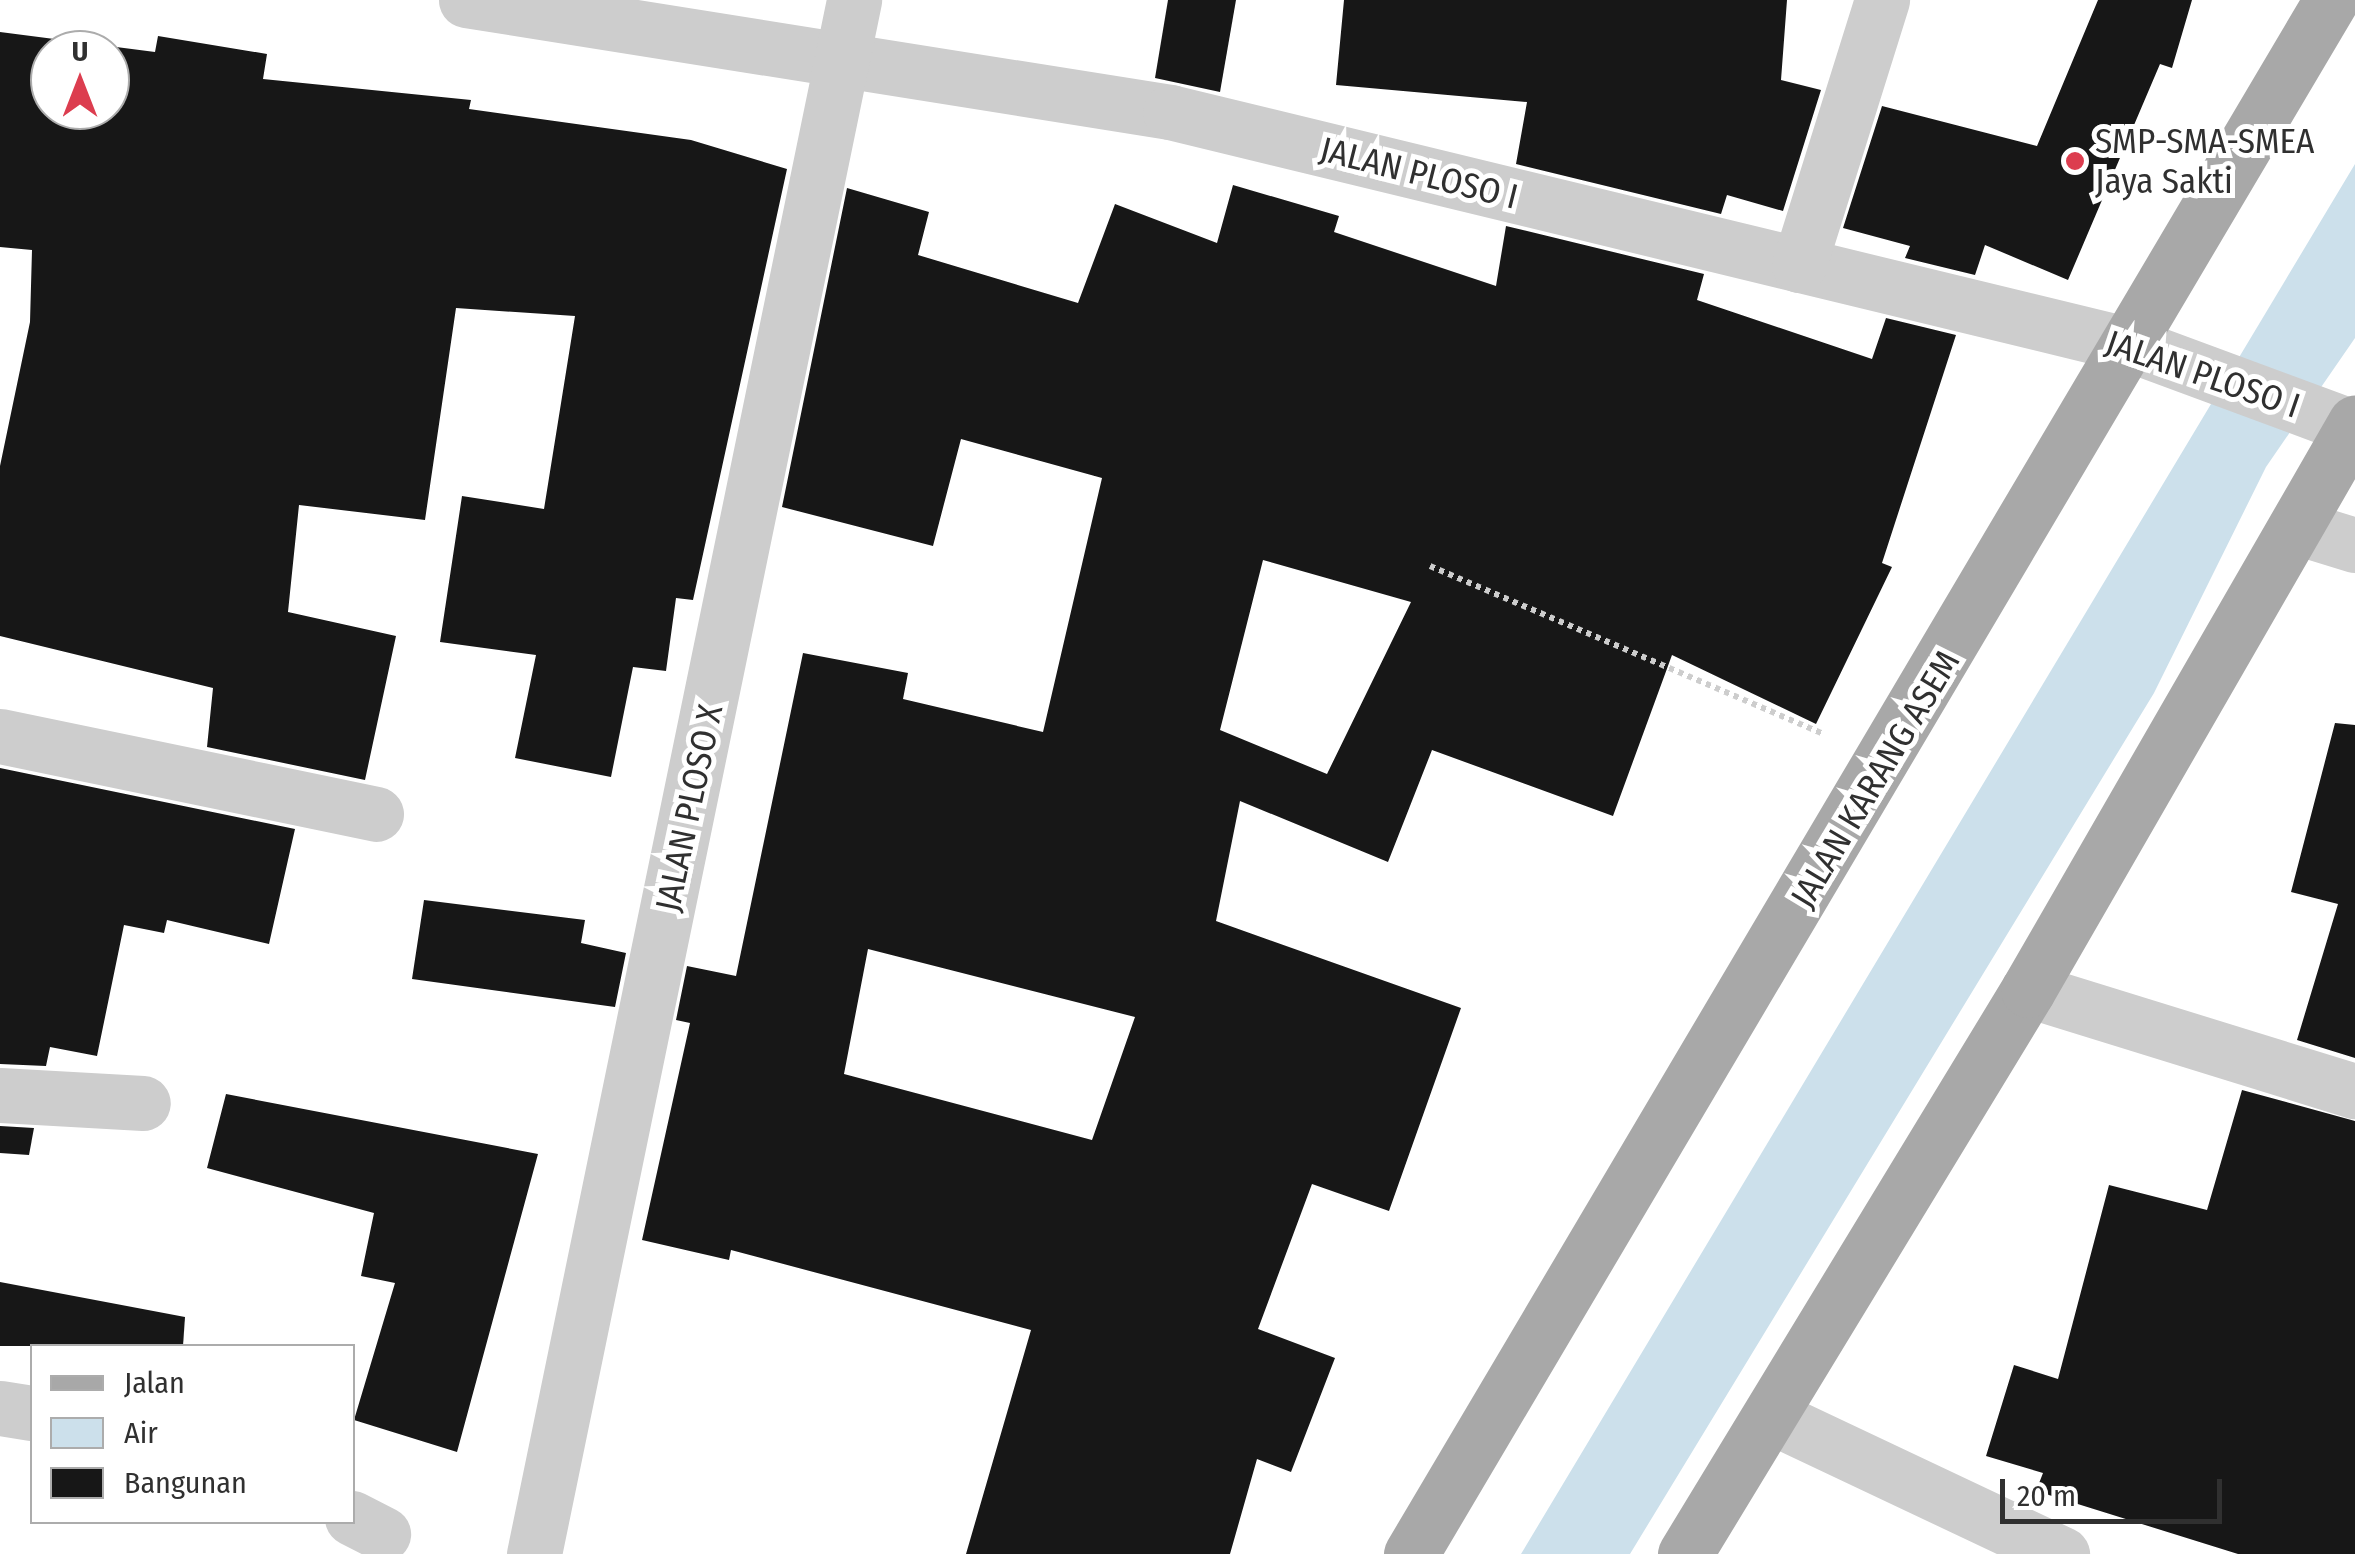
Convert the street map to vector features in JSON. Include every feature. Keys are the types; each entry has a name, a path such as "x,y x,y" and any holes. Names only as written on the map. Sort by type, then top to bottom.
{"main road":[{"name":"JALAN KARANG ASEM","path":"1412,1554 2151,351 2331,0"},
{"path":"1685,1554 1772,1417 2028,990 2296,527 2347,423"}],"street":[{"name":"JALAN PLOSO I","path":"466,0 1170,112 2151,351 2347,423"},
{"name":"JALAN PLOSO X","path":"534,1554 854,0"},
{"path":"1800,265 1882,0"},
{"path":"2296,527 2355,545"},
{"path":"0,736 376,814"},
{"path":"2028,990 2355,1091"},
{"path":"0,1095 143,1103"},
{"path":"0,1408 30,1413"},
{"path":"1772,1417 2062,1554"}],"path":[{"path":"1430,566 1831,738"}],"water":[{"path":"2355,164 2355,338 2266,467 2154,693 1630,1554 1521,1554"}],"building":[{"path":"1168,0 1236,0 1220,92 1155,78"},
{"path":"1344,0 1787,0 1781,80 1821,90 1783,211 1727,195 1721,214 1516,164 1527,102 1336,85"},
{"path":"2098,0 2192,0 2172,68 2160,64 2068,280 1985,245 1975,275 1905,258 1910,246 1843,228 1882,106 2037,146"},
{"path":"0,32 30,36 30,130 130,130 130,49 155,52 158,36 267,54 263,79 471,100 469,109 691,140 787,169 693,600 676,598 666,671 633,667 611,777 515,758 536,655 440,642 462,496 544,509 575,316 456,308 425,520 299,505 288,612 396,636 365,780 207,747 213,688 0,636 0,466 30,322 32,250 0,247"},
{"path":"1233,185 1339,216 1334,232 1496,286 1506,226 1704,274 1697,300 1872,359 1886,318 1956,335 1882,563 1892,567 1816,724 1672,655 1613,816 1432,750 1388,862 1240,801 1216,921 1461,1008 1389,1211 1312,1184 1258,1329 1335,1358 1291,1472 1257,1459 1230,1554 966,1554 1031,1330 731,1250 729,1260 642,1240 690,1023 676,1020 687,966 736,976 803,653 908,673 903,699 1043,732 1102,478 961,439 933,546 782,507 847,188 929,212 918,255 1078,303 1115,204 1217,243","holes":["1263,560 1411,602 1327,774 1220,730","868,949 1135,1017 1092,1140 844,1074"]},
{"path":"2335,723 2355,725 2355,1058 2297,1040 2338,904 2291,892"},
{"path":"0,768 295,829 269,944 167,920 164,933 124,925 97,1056 50,1047 46,1066 0,1064"},
{"path":"424,900 585,920 581,943 626,953 615,1007 412,979"},
{"path":"2242,1090 2355,1121 2355,1554 2238,1554 2036,1491 2043,1473 1986,1456 2014,1365 2058,1379 2109,1185 2207,1210"},
{"path":"226,1094 538,1154 457,1452 355,1420 395,1283 361,1276 374,1213 207,1168"},
{"path":"0,1126 34,1128 29,1155 0,1153"},
{"path":"0,1282 185,1317 183,1344 0,1346"}],"place":[{"name":"SMP-SMA-SMEA Jaya Sakti","path":"2075,161"}]}
